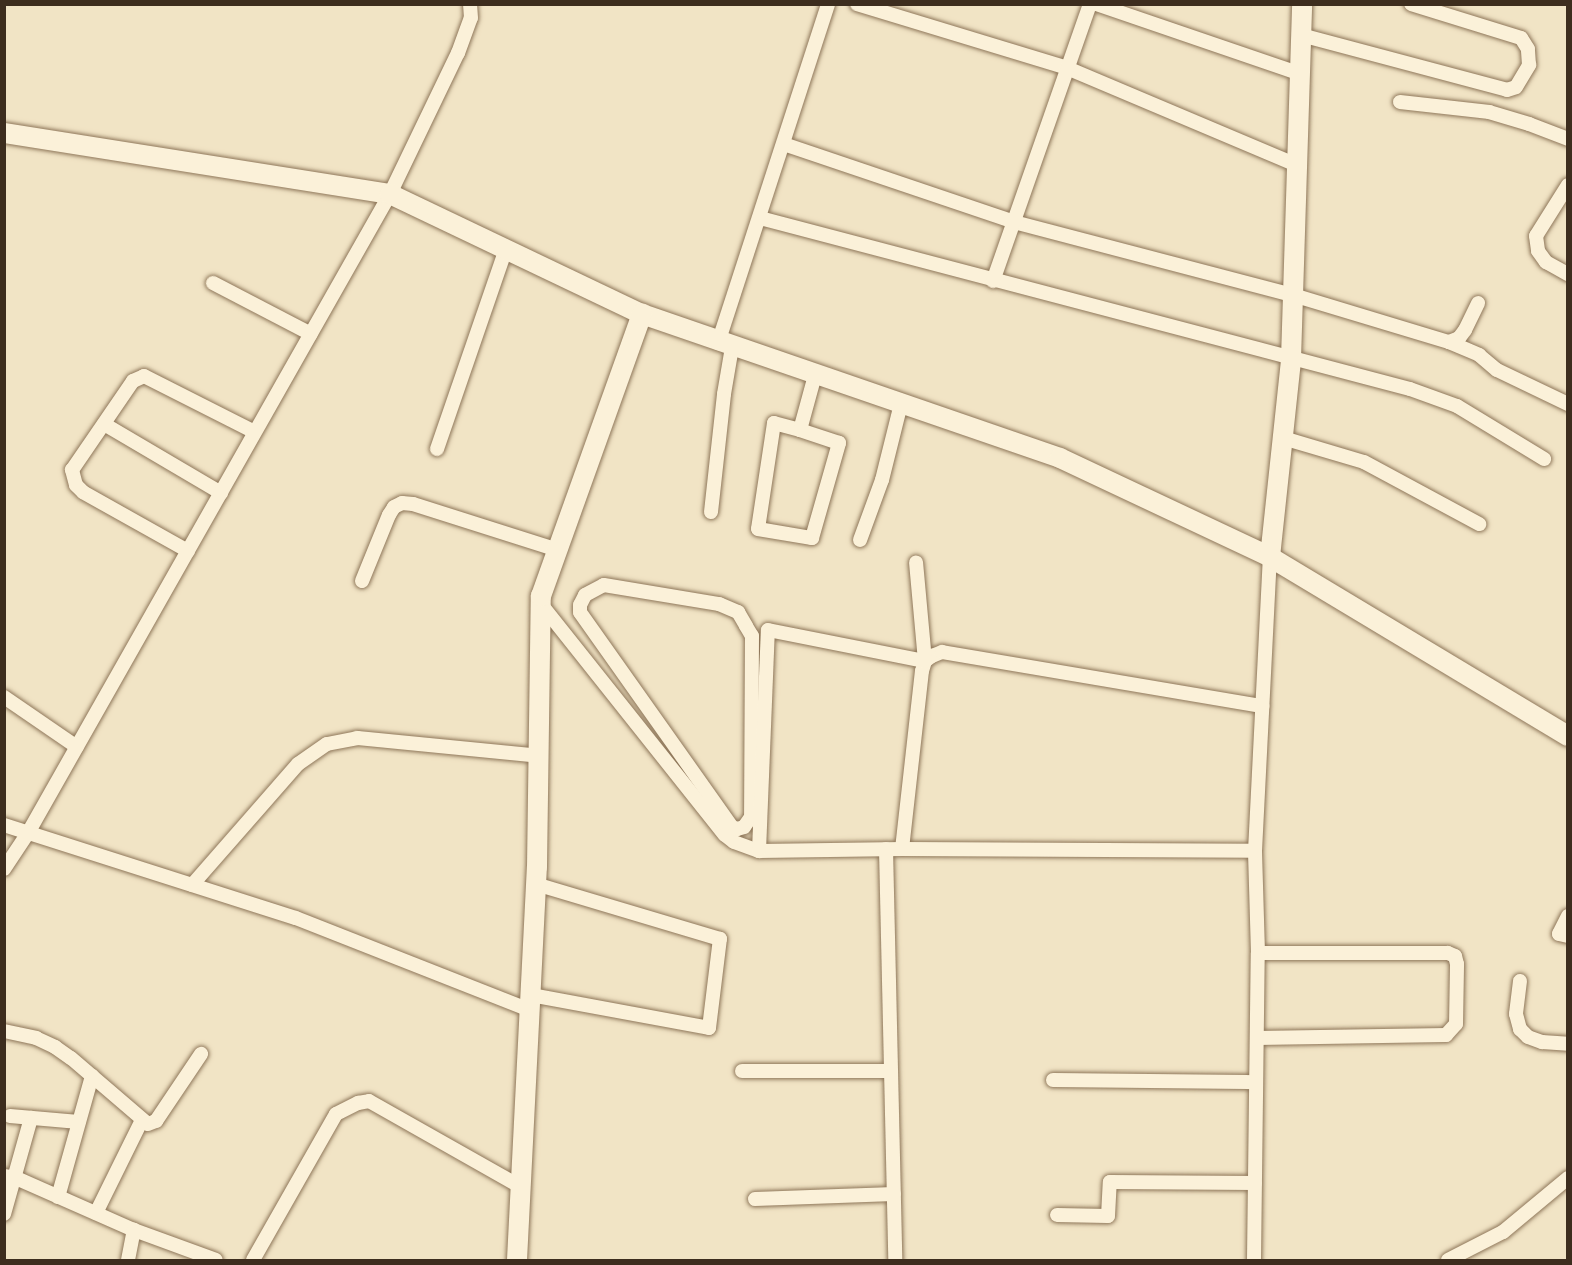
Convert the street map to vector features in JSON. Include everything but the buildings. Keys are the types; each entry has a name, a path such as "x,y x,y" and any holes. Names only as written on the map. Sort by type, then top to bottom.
{"street":[{"path":"4,869 28,833 390,194 458,53 471,18 470,4"},
{"path":"711,512 724,394 725,345 760,218 828,4"},
{"path":"857,4 1067,68 1297,165"},
{"path":"993,281 1090,4"},
{"path":"1096,4 1300,74"},
{"path":"1254,1260 1258,953 1255,851 1270,557 1291,359 1302,4"},
{"path":"1301,35 1507,90 1516,87 1529,65 1528,49 1521,38 1411,4"},
{"path":"1400,102 1489,112 1568,139"},
{"path":"4,133 390,194 642,315 1060,458 1270,557 1568,736"},
{"path":"784,144 1014,222 1293,295 1449,342 1479,355 1497,370 1568,404"},
{"path":"1568,185 1536,236 1538,251 1546,262 1568,274"},
{"path":"760,218 1410,389 1456,406 1544,459"},
{"path":"437,449 506,249"},
{"path":"213,283 311,334"},
{"path":"1449,342 1459,338 1479,303"},
{"path":"517,1260 536,884 541,596 642,315"},
{"path":"800,430 815,375"},
{"path":"188,551 83,492 76,485 72,470 133,381 144,376 255,432"},
{"path":"860,540 882,480 901,404"},
{"path":"774,423 800,430 839,442 812,537 758,529 774,423"},
{"path":"104,424 221,493"},
{"path":"1283,438 1364,462 1479,524"},
{"path":"362,581 389,515 394,507 402,503 413,504 558,550"},
{"path":"902,849 925,661 916,562"},
{"path":"604,585 719,604 738,612 747,626 752,636 751,817 744,827 737,829 732,827 657,723 580,612 579,605 585,595 604,585"},
{"path":"541,604 725,835 734,842 759,851 886,849 1255,851"},
{"path":"759,851 768,630 925,661 942,652 1262,706"},
{"path":"4,698 77,747"},
{"path":"642,731 657,723"},
{"path":"192,885 298,764 327,744 357,738 539,756"},
{"path":"4,825 296,918 530,1003 709,1028 720,939 536,884"},
{"path":"886,849 896,1260"},
{"path":"1568,916 1559,934 1568,936"},
{"path":"1257,1038 1446,1035 1456,1024 1457,964 1455,956 1448,953 1258,953"},
{"path":"1520,981 1516,1014 1521,1029 1528,1037 1542,1042 1568,1044"},
{"path":"4,1031 36,1038 55,1047 148,1124 156,1121 201,1054"},
{"path":"742,1071 891,1071"},
{"path":"58,1197 92,1076"},
{"path":"1053,1080 1256,1082"},
{"path":"254,1260 336,1114 358,1103 369,1101 521,1187"},
{"path":"10,1116 79,1122"},
{"path":"4,1214 10,1177 31,1118"},
{"path":"96,1214 142,1120"},
{"path":"10,1177 134,1230 216,1260"},
{"path":"1448,1260 1503,1232 1568,1179"},
{"path":"1057,1215 1108,1216 1110,1182 1255,1183"},
{"path":"754,1199 894,1194"},
{"path":"128,1260 134,1230"}]}
